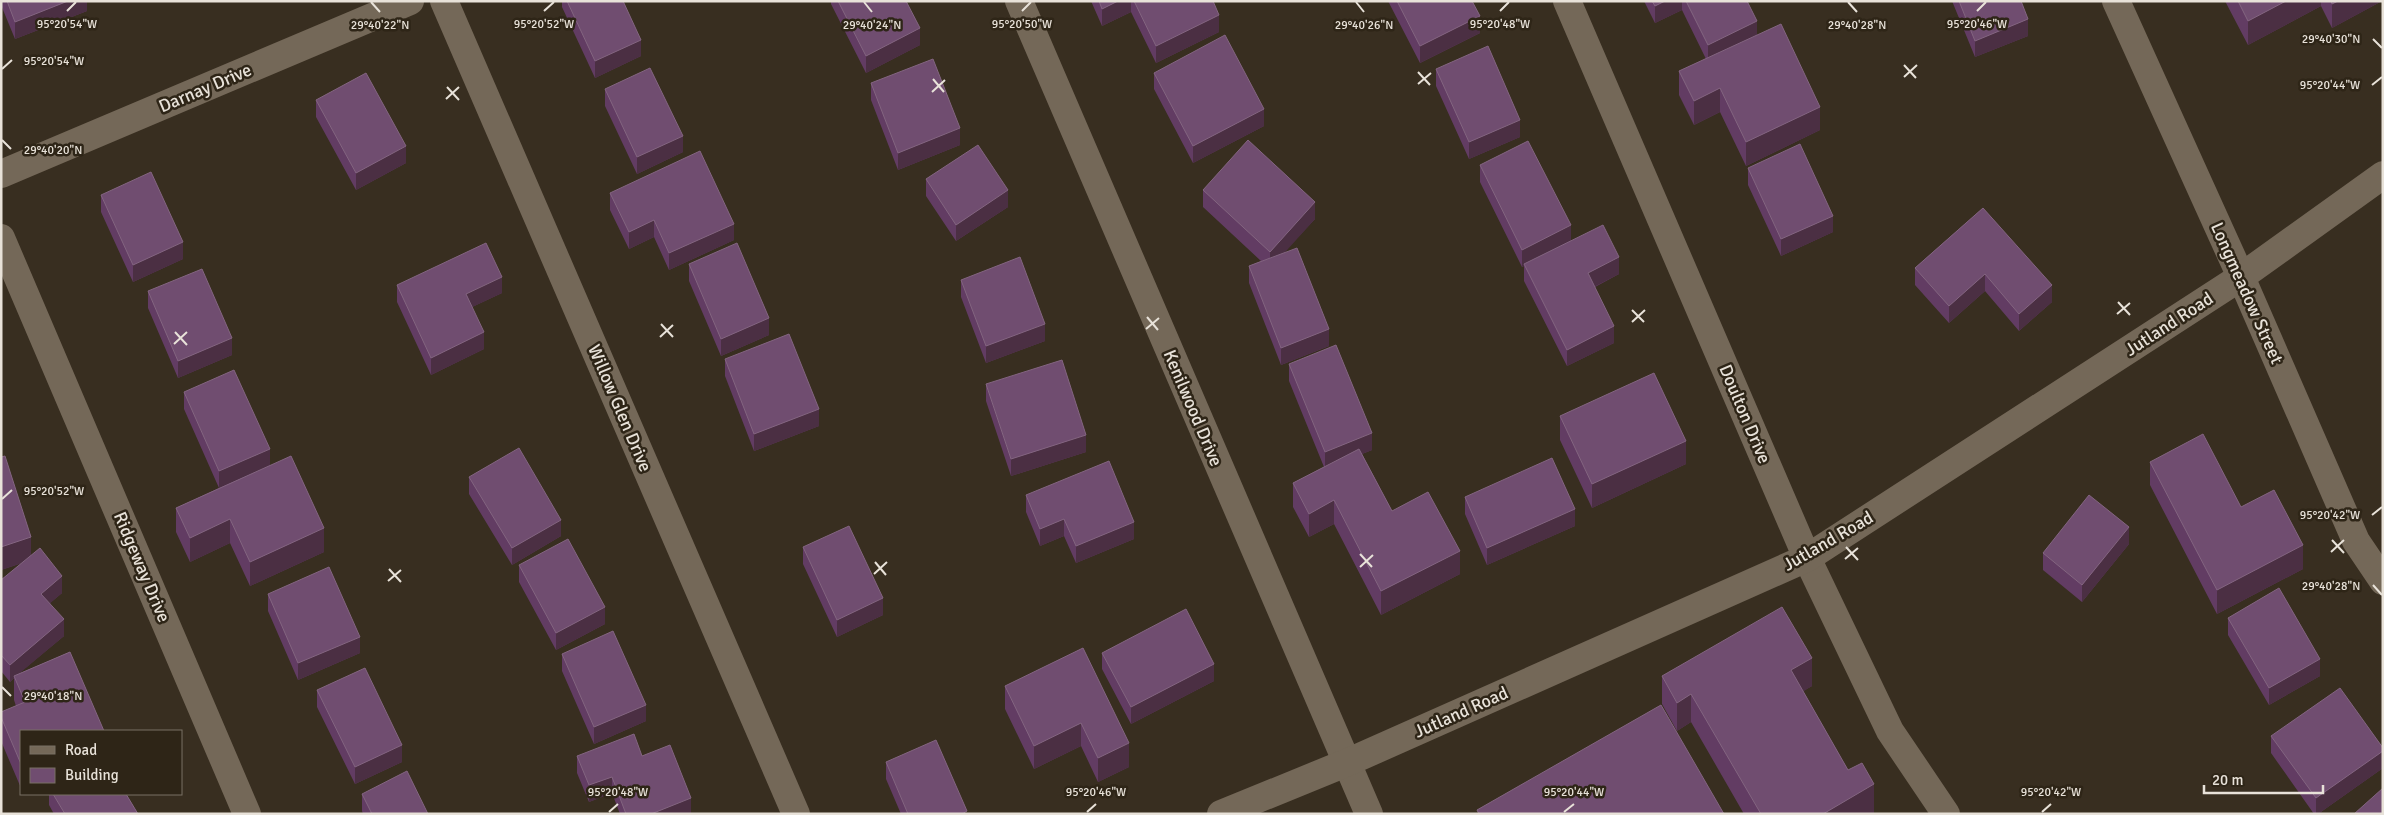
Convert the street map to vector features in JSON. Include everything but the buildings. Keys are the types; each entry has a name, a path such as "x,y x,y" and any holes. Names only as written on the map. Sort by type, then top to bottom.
{"street":[{"name":"Darnay Drive","path":"1,174 410,1"},
{"name":"Willow Glen Drive","path":"444,1 796,814"},
{"name":"Kenilwood Drive","path":"1019,1 1369,814"},
{"name":"Doulton Drive","path":"1567,1 1807,558 1890,731 1946,814"},
{"name":"Longmeadow Street","path":"2116,1 2241,277 2356,541 2383,581"},
{"name":"Jutland Road","path":"1221,814 1346,763 1807,558 2241,277 2383,175"},
{"name":"Ridgeway Drive","path":"1,238 247,814"}]}
